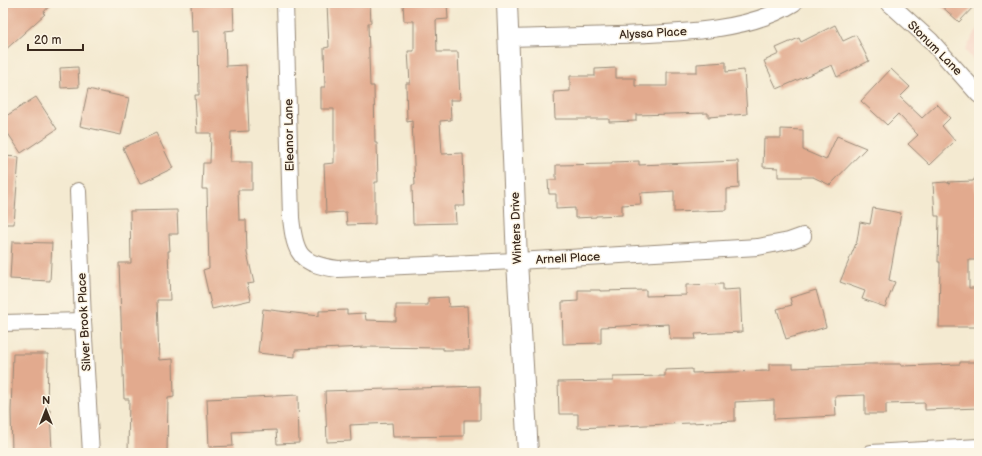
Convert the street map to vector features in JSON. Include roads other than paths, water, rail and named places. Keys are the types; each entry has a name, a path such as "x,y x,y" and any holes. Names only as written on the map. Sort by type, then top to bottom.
{"street":[{"name":"Eleanor Lane","path":"285,3 291,218 294,240 301,255 309,262"},
{"name":"Winters Drive","path":"507,3 517,261 528,453"},
{"name":"Alyssa Place","path":"509,38 675,33 739,24 784,9 794,3"},
{"name":"Stonum Lane","path":"889,3 931,41 979,95"},
{"name":"Silver Brook Place","path":"78,191 83,321 91,453"},
{"name":"Arnell Place","path":"309,262 322,267 338,269 517,261 758,246 789,241 803,236"},
{"path":"3,323 83,321"},
{"path":"871,453 979,447"}]}
